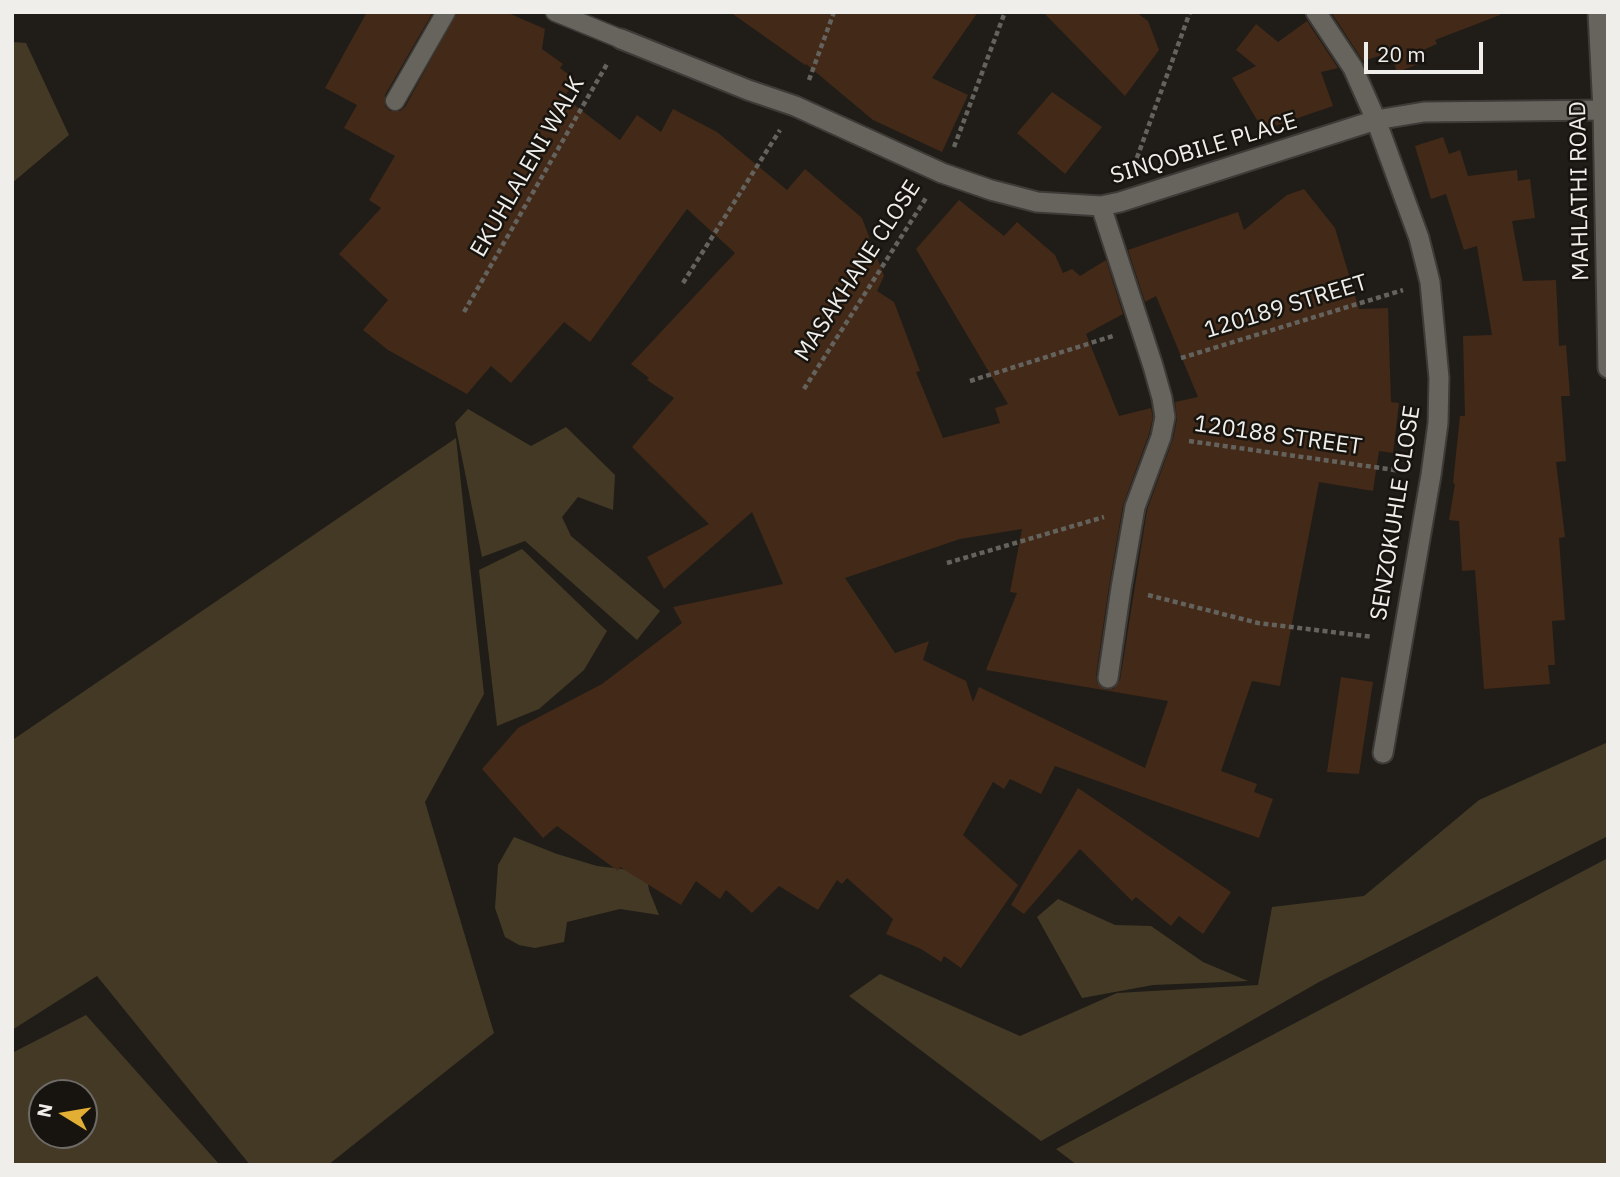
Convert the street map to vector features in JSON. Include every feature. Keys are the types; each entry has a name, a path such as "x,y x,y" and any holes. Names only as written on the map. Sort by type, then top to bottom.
{"street":[{"name":"SENZOKUHLE CLOSE","path":"1317,12 1353,68 1376,120 1419,238 1430,282 1439,378 1438,423 1431,475 1383,753"},
{"name":"MAHLATHI ROAD","path":"1598,12 1606,110 1608,368"},
{"name":"SINQOBILE PLACE","path":"621,39 794,106 943,173 1037,202 1101,206 1120,202 1376,120 1424,112 1606,110"},
{"path":"1101,206 1153,366 1165,417 1161,437 1135,507 1108,678"}],"lane":[{"path":"395,101 446,12"},
{"name":"SINQOBILE PLACE","path":"555,12 621,39"}],"path":[{"path":"683,283 764,158 794,106 811,74 834,12"},
{"name":"MASAKHANE CLOSE","path":"804,389 943,173 1005,12"},
{"path":"1120,202 1190,12"},
{"name":"EKUHLALENI WALK","path":"464,312 621,39"},
{"name":"120189 STREET","path":"1153,366 1430,282"},
{"path":"970,381 1140,327"},
{"name":"120188 STREET","path":"1161,437 1431,475"},
{"path":"947,563 1135,507"},
{"path":"1121,588 1258,623 1401,641"}],"shaded area":[{"path":"12,42 26,43 69,135 12,183"},
{"path":"468,409 531,446 566,427 615,475 613,510 578,497 562,517 571,536 660,611 637,640 525,541 482,557 455,423"},
{"path":"456,438 484,694 425,802 494,1033 328,1165 250,1165 97,976 12,1030 12,732 14,739"},
{"path":"522,549 607,631 584,670 539,709 497,726 479,570"},
{"path":"1608,742 1608,836 1319,982 1041,1141 849,996 880,974 1020,1036 1117,993 1258,985 1272,907 1364,896 1479,800"},
{"path":"514,837 597,866 646,872 649,890 659,915 620,909 567,922 564,942 535,948 519,945 505,937 495,908 498,865"},
{"path":"1608,858 1608,1165 1077,1165 1056,1149"},
{"path":"1058,899 1115,925 1151,926 1203,962 1248,981 1153,985 1082,998 1037,917"},
{"path":"86,1015 220,1165 12,1165 12,1053"}],"building":[{"path":"367,12 433,12 385,95 385,106 390,111 400,111 405,107 457,12 506,12 545,29 542,49 563,64 560,68 576,80 564,97 620,140 637,115 661,132 673,109 717,132 787,190 805,169 862,218 884,276 877,291 894,302 920,371 916,372 943,438 1000,423 995,408 1008,404 916,249 959,200 1004,236 1017,222 1055,255 1063,273 1072,269 1080,276 1106,260 1123,314 1086,334 1119,416 1151,408 1153,417 1123,505 1109,586 1096,676 1097,683 1106,690 1113,689 1120,680 1147,510 1173,439 1177,419 1175,402 1198,397 1156,296 1145,302 1128,250 1238,212 1244,230 1287,195 1304,189 1335,228 1359,309 1388,308 1391,402 1399,403 1393,453 1379,451 1373,491 1319,482 1280,686 1252,681 1221,771 1257,784 1254,792 1273,799 1259,838 1055,766 1041,794 1010,779 1004,789 993,782 963,835 1018,885 961,968 944,956 941,962 921,949 886,934 893,919 847,878 842,884 837,880 818,910 779,886 752,913 726,890 720,899 696,881 681,905 620,867 618,871 557,826 543,838 482,769 518,728 602,684 682,623 673,607 783,584 752,512 664,589 647,557 709,524 632,447 674,398 647,380 649,378 631,364 735,253 687,209 590,342 564,322 511,383 491,366 467,394 388,350 363,330 388,300 339,254 381,208 369,200 395,156 344,128 357,105 325,88","holes":["1022,529 1010,592 1017,593 986,670 1168,701 1145,768 979,687 973,702 966,681 923,660 929,641 895,653 845,578 960,539"]},
{"path":"730,12 978,12 932,78 968,95 942,152 873,120 806,64"},
{"path":"1043,12 1136,12 1148,21 1159,50 1125,96"},
{"path":"1331,12 1500,12 1500,15 1435,40 1437,44 1423,50 1427,61 1397,72 1393,61 1382,65 1379,56 1363,61"},
{"path":"1307,21 1338,68 1321,72 1333,106 1263,130 1232,78 1256,66 1236,50 1256,24 1278,42"},
{"path":"1052,92 1102,127 1065,174 1017,133"},
{"path":"1443,137 1449,154 1460,150 1468,176 1517,170 1518,181 1530,179 1535,218 1512,221 1523,281 1556,280 1559,346 1566,345 1570,396 1561,396 1566,461 1556,462 1565,537 1559,538 1565,620 1552,621 1555,665 1548,665 1550,684 1484,689 1475,570 1462,571 1459,521 1449,520 1455,484 1460,416 1465,416 1463,336 1492,335 1477,246 1464,250 1446,194 1431,199 1415,146"},
{"path":"1341,677 1373,682 1359,774 1327,772"},
{"path":"1078,788 1231,892 1203,934 1179,916 1171,926 1136,897 1132,901 1080,849 1024,914 1011,905"}]}
